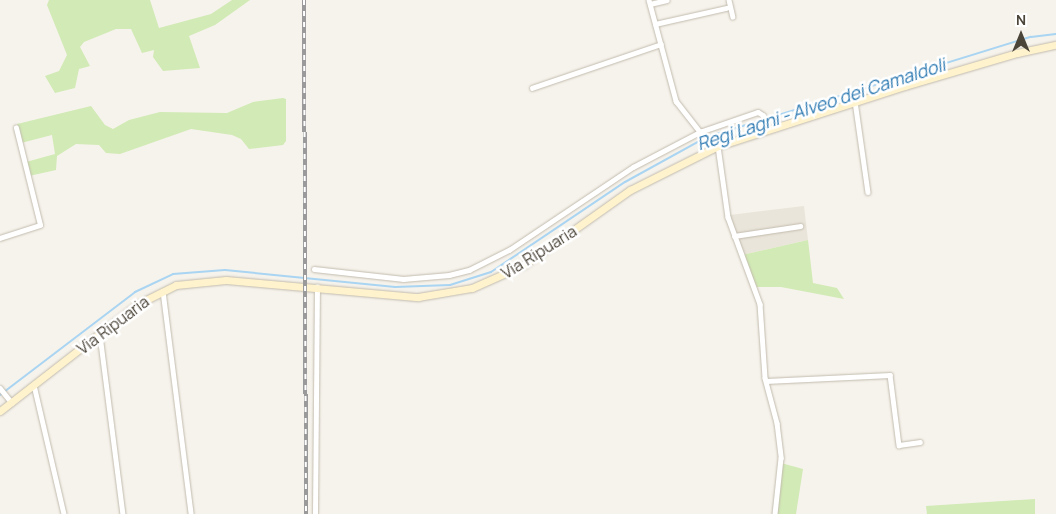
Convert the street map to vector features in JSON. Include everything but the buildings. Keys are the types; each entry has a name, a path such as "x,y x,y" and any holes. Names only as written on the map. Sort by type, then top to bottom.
{"street":[{"path":"667,0 650,2 655,24 676,101 700,132"},
{"path":"729,0 733,16"},
{"path":"655,24 726,8"},
{"path":"532,88 660,44"},
{"name":"Via Ripuaria","path":"0,412 10,401 100,335 136,305 162,290 207,280 418,296 454,292 490,282 524,265 630,190 718,146 767,125 1017,53 1056,45"},
{"path":"855,101 868,192"},
{"path":"314,269 403,279 449,275 472,268 509,250 633,167 700,132 754,112 763,115 767,125"},
{"path":"0,238 40,225 16,128"},
{"path":"718,146 734,236 760,304 766,382 778,423 781,458 775,514"},
{"path":"734,236 800,226"},
{"path":"315,514 317,288"},
{"path":"162,290 191,514"},
{"path":"100,335 123,514"},
{"path":"766,382 890,376 899,445 920,442"},
{"path":"34,385 64,514"},
{"path":"0,388 10,401"}],"shaded area":[{"path":"804,206 808,240 742,255 730,215"}],"green space":[{"path":"49,0 150,0 159,28 211,14 232,0 250,0 215,25 189,36 200,68 163,71 153,57 154,50 142,53 131,29 116,29 84,42 80,47 90,66 79,69 75,88 55,93 45,76 59,71 67,55 47,5"},
{"path":"286,99 286,141 283,145 249,149 241,139 232,135 191,129 120,154 106,153 99,145 76,144 57,156 56,170 29,176 26,162 55,154 52,135 21,143 17,124 91,106 105,125 113,129 129,120 160,112 227,113 253,102"},
{"path":"808,240 813,283 837,288 844,299 781,287 757,287 742,255"},
{"path":"781,463 803,469 796,514 776,514"},
{"path":"1035,499 1035,514 927,514 926,506"}],"waterway":[{"name":"Regi Lagni - Alveo dei Camaldoli","path":"0,395 135,292 173,274 225,270 395,287 450,285 491,272 625,182 707,137 1031,37 1056,34"}],"railway":[{"path":"304,0 306,514"}]}
